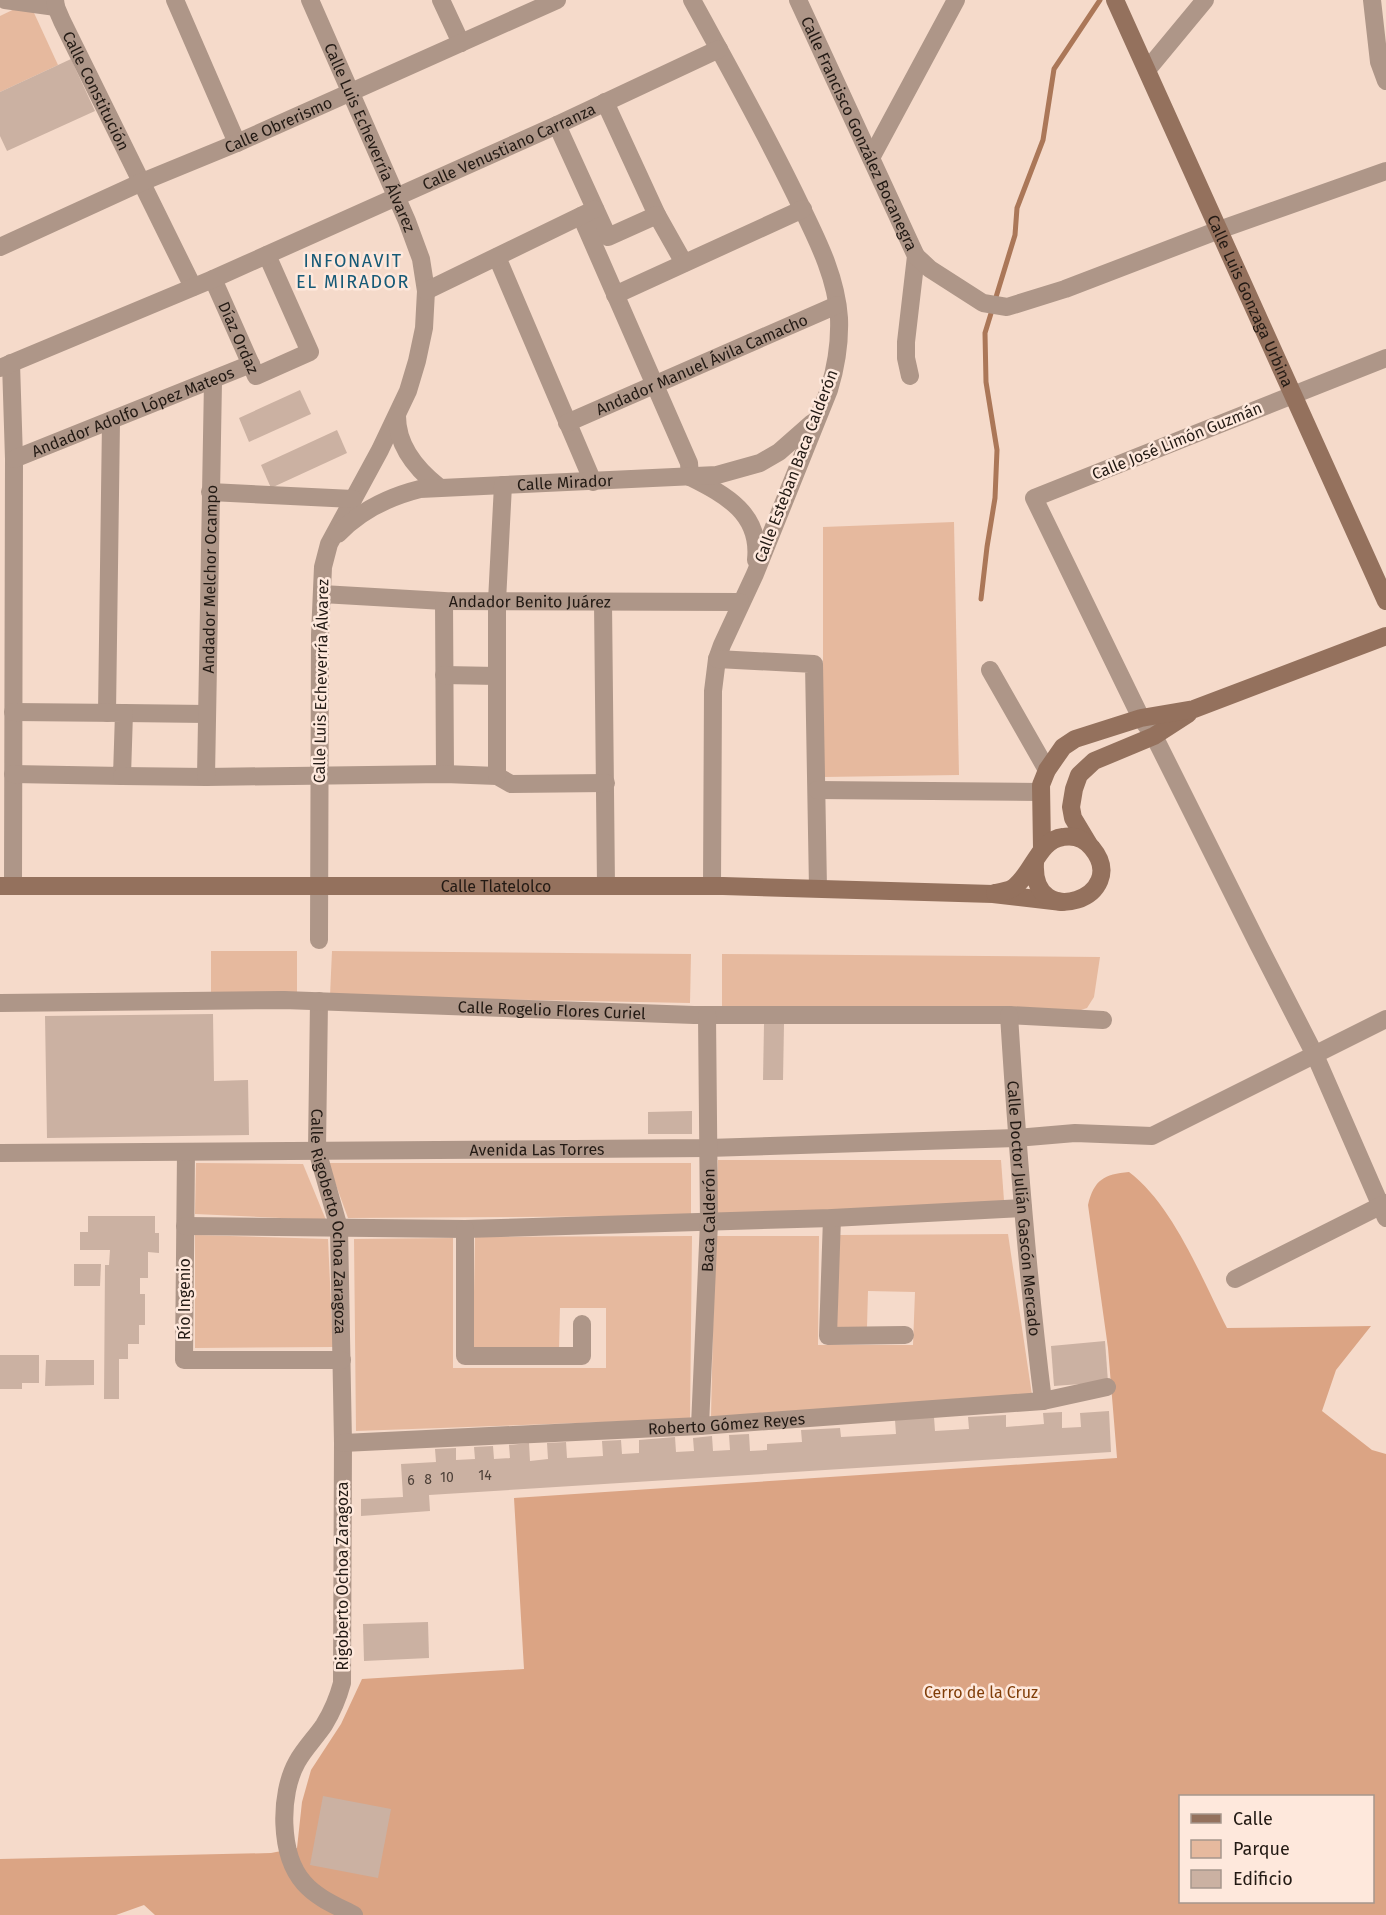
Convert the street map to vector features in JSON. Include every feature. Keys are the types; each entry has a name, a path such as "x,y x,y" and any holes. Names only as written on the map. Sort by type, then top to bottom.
{"street":[{"path":"5,0 55,4"},
{"name":"Calle Luis Echeverría Álvarez","path":"310,0 397,196 421,259 426,291 424,328 417,362 397,416 329,544 323,567 319,940"},
{"path":"441,0 461,42"},
{"name":"Calle Obrerismo","path":"0,247 555,0"},
{"name":"Calle Esteban Baca Calderón","path":"692,0 778,158 824,256 837,305 838,342 835,367 818,417 755,574 740,602 717,659 713,691 712,886"},
{"name":"Calle Francisco González Bocanegra","path":"798,0 916,256 906,342 906,358 910,376"},
{"path":"871,158 956,0"},
{"path":"1147,70 1205,0"},
{"path":"1372,0 1379,62 1386,81"},
{"path":"176,1 237,143"},
{"name":"Calle Luis Gonzaga Urbina","path":"1116,2 1386,601"},
{"name":"Calle Constitución","path":"55,4 193,287"},
{"name":"Calle Venustiano Carranza","path":"5,366 213,279 557,125 719,49"},
{"path":"605,102 657,215 684,264"},
{"path":"557,125 615,295 689,463 690,477"},
{"path":"916,256 930,269 983,303 1007,307 1065,290 1219,230 1386,171"},
{"path":"615,295 803,209"},
{"path":"588,212 608,237 657,215"},
{"path":"426,291 588,212"},
{"name":"Díaz Ordaz","path":"213,279 256,376 310,352 267,255"},
{"path":"497,256 592,482"},
{"name":"Andador Manuel Ávila Camacho","path":"567,423 837,305"},
{"name":"Calle José Limón Guzmán","path":"1142,718 1034,498 1386,358"},
{"name":"Andador Adolfo López Mateos","path":"14,459 251,364"},
{"path":"5,366 14,459 13,774 7,886"},
{"name":"Andador Melchor Ocampo","path":"206,777 213,381"},
{"path":"397,416 397,431 414,463 439,487"},
{"name":"Calle Mirador","path":"329,544 348,524 382,501 410,492 439,487 690,477 736,471 760,463 779,452 818,417"},
{"path":"111,421 115,713 122,776"},
{"name":"Calle Mirador","path":"690,477 717,490 737,505 749,521 756,537 755,574"},
{"path":"497,777 497,602 503,485"},
{"path":"210,492 353,499"},
{"name":"Andador Benito Juárez","path":"322,594 444,601 740,602"},
{"path":"444,601 445,774"},
{"path":"603,602 606,886"},
{"path":"1089,844 1072,818 1071,807 1079,775 1094,761 1154,736 1194,710 1386,636"},
{"path":"717,659 814,664 818,888"},
{"path":"990,670 1047,770"},
{"path":"444,675 497,676"},
{"path":"1062,902 1052,899 1044,892 1037,884 1035,873 1039,855 1041,785 1047,770 1063,747 1075,739 1142,718 1194,710"},
{"path":"13,712 207,714"},
{"path":"1142,718 1154,736 1316,1055 1384,1209 1235,1279"},
{"path":"13,774 206,777 445,774 497,777 511,784 606,783"},
{"path":"817,790 1041,792"},
{"path":"1039,855 1057,838 1065,836 1082,839 1089,844"},
{"name":"Calle Tlatelolco","path":"7,886 712,886 993,894 1073,902 1083,899 1098,883 1100,862 1096,852 1089,844"},
{"name":"Calle Tlatelolco","path":"993,894 1011,889 1018,884 1039,855"},
{"name":"Calle Rogelio Flores Curiel","path":"0,1003 284,1000 707,1015 1009,1015 1103,1020"},
{"name":"Calle Rigoberto Ochoa Zaragoza","path":"319,1001 317,1150 339,1228 343,1443"},
{"name":"Baca Calderón","path":"700,1426 709,1222 707,1015"},
{"name":"Calle Doctor Julián Gascón Mercado","path":"1009,1015 1016,1138 1043,1401"},
{"name":"Avenida Las Torres","path":"0,1153 708,1148 1016,1138 1075,1133 1152,1136 1386,1019"},
{"name":"Río Ingenio","path":"186,1152 184,1360 342,1360"},
{"path":"185,1226 465,1228 832,1218 1023,1208"},
{"path":"832,1218 828,1336 905,1335"},
{"path":"465,1228 465,1356 582,1356 582,1324"},
{"name":"Roberto Gómez Reyes","path":"343,1443 700,1426 1043,1401 1107,1387"},
{"name":"Rigoberto Ochoa Zaragoza","path":"343,1443 342,1683 325,1723 297,1762 285,1794 284,1826 291,1862 304,1883 327,1901 354,1915"}],"green space":[{"path":"29,2 58,65 0,92 0,16"},
{"path":"954,522 959,775 823,777 823,527"},
{"path":"211,951 297,951 297,994 211,994"},
{"path":"332,951 691,954 690,1003 330,996"},
{"path":"722,954 1100,957 1094,997 1087,1008 1078,1011 722,1007"},
{"path":"718,1160 1001,1160 1005,1214 716,1216"},
{"path":"196,1163 303,1164 326,1220 195,1214"},
{"path":"328,1163 691,1163 691,1216 348,1218"},
{"name":"Cerro de la Cruz","path":"1129,1172 1159,1203 1197,1266 1227,1328 1371,1326 1336,1370 1322,1411 1372,1450 1386,1454 1386,1915 155,1915 144,1905 116,1915 0,1915 0,1859 271,1853 297,1848 302,1802 311,1770 341,1724 362,1679 524,1669 514,1498 1117,1458 1108,1348 1088,1205 1097,1184 1113,1174"},
{"path":"1008,1234 1032,1395 711,1417 715,1236 819,1236 818,1345 913,1345 915,1292 868,1291 867,1327 837,1328 838,1235"},
{"path":"195,1235 328,1239 333,1347 195,1348"},
{"path":"692,1236 690,1419 356,1431 354,1239 453,1238 453,1368 606,1368 606,1308 560,1308 559,1350 473,1349 475,1237"}],"building":[{"path":"71,59 95,111 7,151 0,136 0,92"},
{"path":"300,390 311,414 249,442 239,418"},
{"path":"337,430 347,453 271,488 261,465"},
{"path":"213,1014 214,1081 248,1080 249,1135 47,1138 45,1016"},
{"path":"764,1024 784,1024 783,1080 763,1080"},
{"path":"692,1111 692,1134 648,1134 648,1112"},
{"path":"88,1216 155,1216 155,1233 159,1233 159,1253 148,1252 148,1278 140,1278 140,1294 145,1294 145,1325 139,1325 139,1344 128,1344 128,1359 119,1359 119,1399 104,1399 105,1265 109,1265 110,1250 80,1250 80,1232 88,1232"},
{"path":"74,1264 101,1264 100,1286 74,1286"},
{"path":"1105,1341 1108,1382 1054,1386 1051,1346"},
{"path":"0,1355 39,1355 39,1383 22,1383 22,1389 0,1389"},
{"path":"46,1360 94,1360 94,1385 45,1386"},
{"path":"1109,1411 1111,1452 429,1495 430,1511 361,1516 361,1499 403,1497 401,1464 436,1462 435,1449 456,1448 456,1460 475,1459 474,1447 493,1446 494,1459 510,1458 509,1445 529,1443 530,1461 548,1459 547,1443 566,1442 567,1458 603,1456 602,1441 621,1440 622,1454 639,1453 639,1440 675,1437 676,1452 694,1451 693,1438 712,1436 713,1451 730,1450 729,1435 749,1434 750,1451 767,1450 767,1444 802,1442 801,1430 840,1428 841,1437 896,1434 895,1420 934,1417 935,1431 969,1429 968,1417 1006,1415 1006,1427 1044,1424 1043,1413 1062,1412 1062,1428 1081,1427 1080,1413"},
{"path":"428,1622 429,1658 364,1661 363,1624"},
{"path":"323,1796 391,1809 378,1878 310,1865"}],"waterway":[{"path":"981,599 995,498 997,450 986,382 985,333 1015,235 1017,208 1043,140 1054,69 1100,0"}],"district":[{"name":"INFONAVIT EL MIRADOR","path":"353,271"}]}
